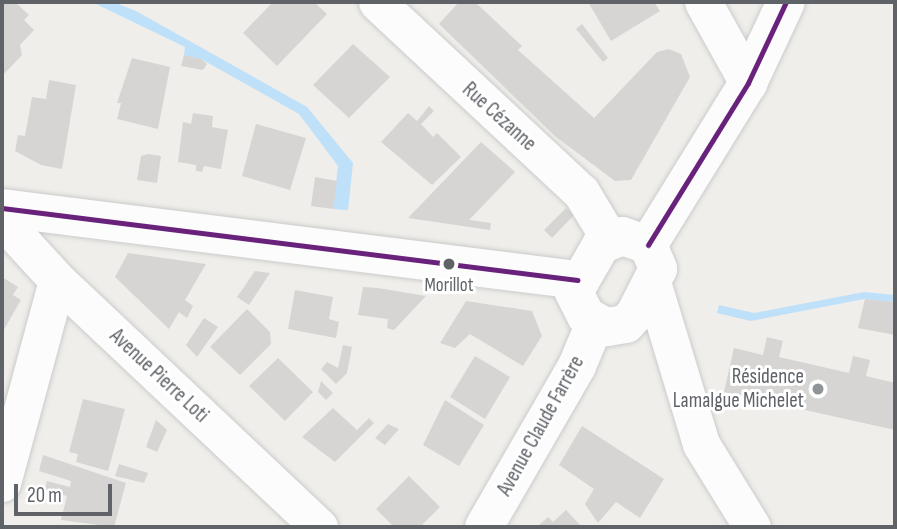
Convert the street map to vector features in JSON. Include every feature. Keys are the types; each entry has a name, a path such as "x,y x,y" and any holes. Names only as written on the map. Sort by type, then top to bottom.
{"street":[{"name":"Rue Cézanne","path":"377,2 582,192 610,240"},
{"path":"703,2 748,83"},
{"path":"648,245 748,83 786,2"},
{"path":"2,208 578,280"},
{"name":"Avenue Pierre Loti","path":"2,220 57,280 319,527"},
{"path":"670,350 579,307 575,292 578,280 601,245 622,236 648,245 658,268 653,285 670,350 701,444 752,527"},
{"path":"2,483 57,280"},
{"path":"610,323 653,285"},
{"name":"Avenue Claude Farrère","path":"484,527 568,383 610,323"}],"water":[{"path":"92,2 113,2 136,11 307,107 353,163 348,210 333,209 338,166 299,114 201,59 184,55 185,47"},
{"path":"864,292 895,295 895,302 864,299 751,321 717,313 719,305 754,313"}],"building":[{"path":"2,2 15,2 29,15 24,20 34,30 20,45 22,55 4,74"},
{"path":"273,2 314,2 327,14 277,66 243,33"},
{"path":"459,2 475,2 522,46 518,50 594,118 657,52 669,49 681,54 690,77 631,180 615,181 556,137 439,24"},
{"path":"588,2 654,2 660,11 611,41"},
{"path":"582,24 608,58 603,62 576,29"},
{"path":"353,44 390,77 349,118 313,85"},
{"path":"184,55 201,59 207,64 203,70 181,66"},
{"path":"132,58 170,67 158,129 117,119 121,103 117,103"},
{"path":"49,80 76,85 62,169 41,165 15,151 18,135 25,136 32,97 46,99"},
{"path":"429,106 434,111 421,124 433,137 437,133 461,157 432,185 381,142 408,113 417,121"},
{"path":"193,113 213,116 212,127 228,130 221,169 204,166 202,172 196,171 196,165 178,162 183,122 191,124"},
{"path":"256,124 306,138 290,190 242,176"},
{"path":"481,142 515,172 469,220 491,223 490,230 408,218"},
{"path":"141,156 161,156 157,183 137,180"},
{"path":"315,177 337,181 333,209 311,206"},
{"path":"566,208 574,215 552,238 544,230"},
{"path":"128,253 206,264 185,300 193,306 187,318 179,312 169,329 115,277"},
{"path":"255,271 270,273 249,305 237,297"},
{"path":"2,277 18,287 13,295 21,300 2,333"},
{"path":"363,287 426,296 394,330 387,328 388,319 358,315"},
{"path":"295,290 333,297 329,319 339,322 336,338 288,329"},
{"path":"865,299 895,302 895,335 858,328"},
{"path":"466,301 532,311 542,336 523,366 470,334 455,348 440,343"},
{"path":"247,309 270,332 271,344 240,375 210,347"},
{"path":"204,318 218,327 197,357 186,345"},
{"name":"Résidence Lamalgue Michelet","path":"767,337 783,341 779,357 849,373 853,356 870,360 866,376 895,383 895,430 724,392 734,348 763,355"},
{"path":"343,345 352,347 347,373 336,384 321,369 327,362 338,368"},
{"path":"475,356 510,377 485,419 450,397"},
{"path":"278,358 313,392 285,421 249,386"},
{"path":"321,381 333,393 326,400 318,392"},
{"path":"83,399 125,409 108,471 76,462 78,454 69,452"},
{"path":"445,400 484,425 459,466 423,445"},
{"path":"333,408 357,430 369,418 374,423 335,462 302,437"},
{"path":"156,420 167,430 157,452 146,447"},
{"path":"388,424 399,429 385,445 375,438"},
{"path":"582,426 664,479 640,518 616,502 598,523 585,504 594,489 559,465"},
{"path":"43,455 126,483 114,527 61,520 67,496 45,490 47,481 70,487 71,481 39,471"},
{"path":"119,464 148,473 144,483 115,476"},
{"path":"409,476 440,507 420,527 394,527 376,509"},
{"path":"566,510 582,527 537,527 548,517 553,522"}],"transit line":[{"path":"648,245 748,83 786,2"},
{"path":"2,208 578,280"}],"place":[{"name":"Morillot","path":"449,264"},
{"name":"Résidence Lamalgue Michelet","path":"818,389"}]}
